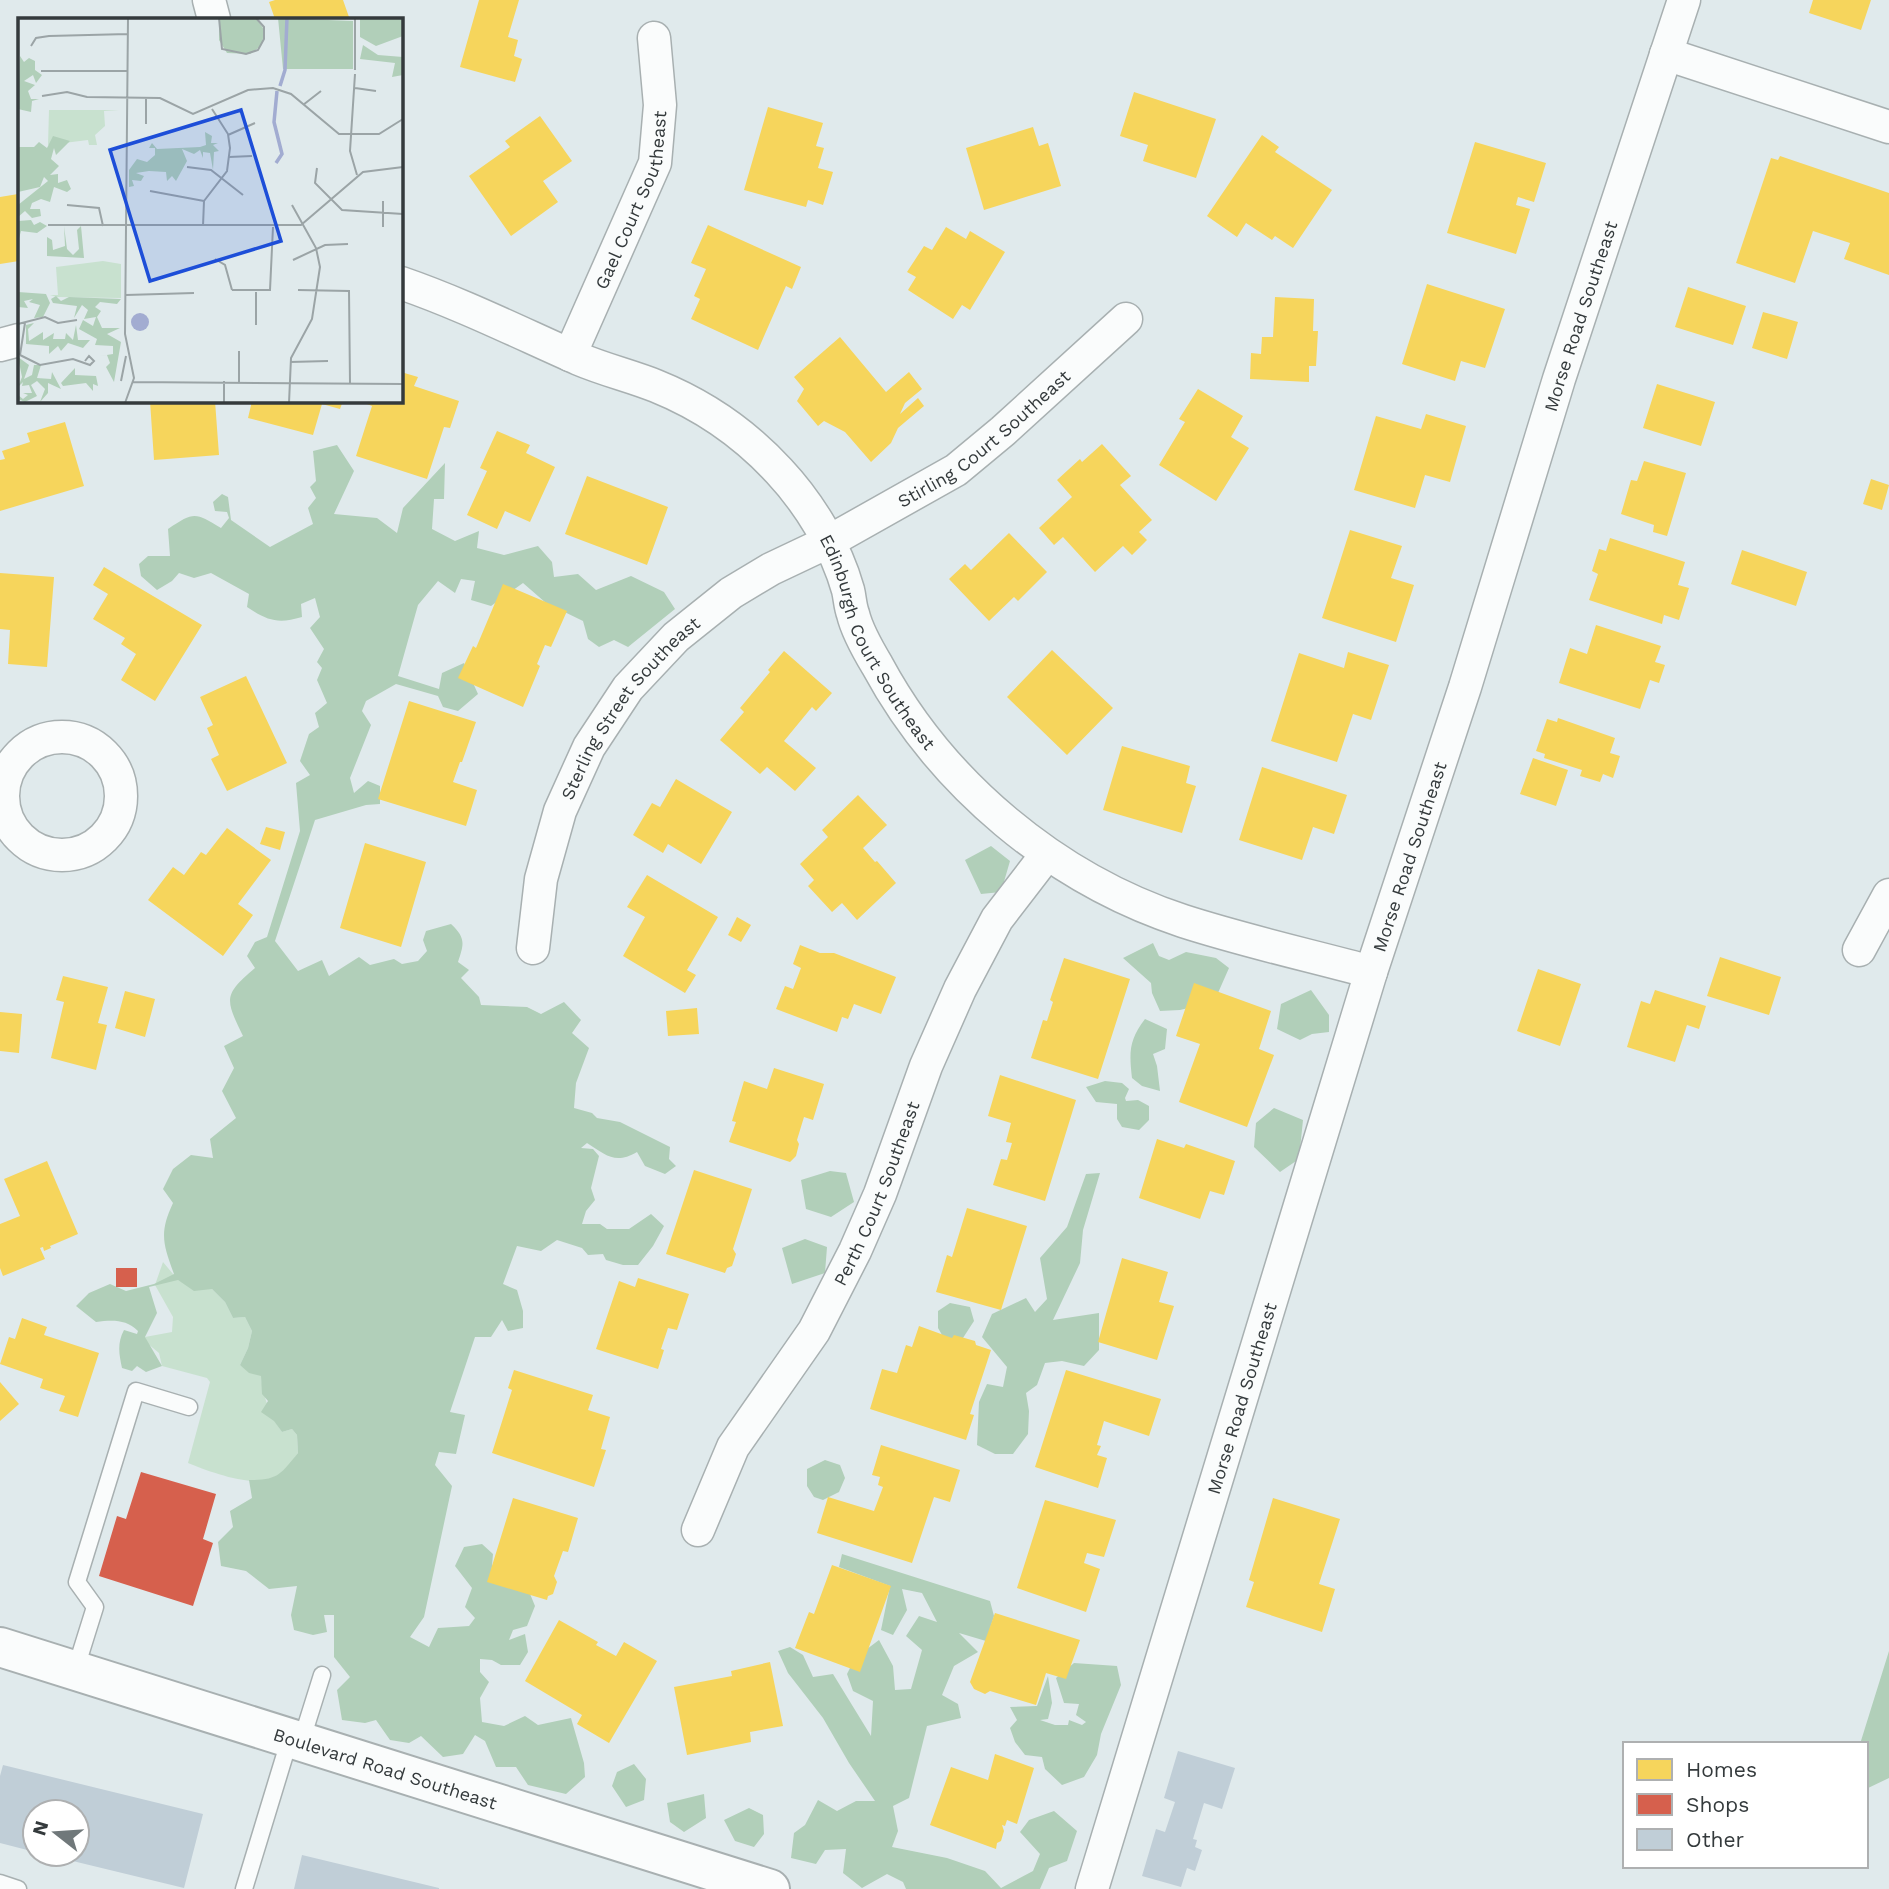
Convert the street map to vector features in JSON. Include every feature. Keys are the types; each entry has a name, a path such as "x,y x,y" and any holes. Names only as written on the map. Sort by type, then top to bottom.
{"street":[{"path":"209,0 214,18"},
{"name":"Morse Road Southeast","path":"1092,1889 1371,972 1465,687 1559,379 1684,0"},
{"name":"Gael Court Southeast","path":"570,355 655,163 660,105 654,38"},
{"path":"1666,54 1889,127"},
{"name":"Edinburgh Court Southeast","path":"402,283 449,299 607,372 667,391 702,408 744,437 781,472 812,512 848,589 853,616 877,667 918,730 954,774 995,813 1047,854 1112,892 1182,920 1371,972"},
{"name":"Stirling Court Southeast","path":"828,542 956,470 1126,319"},
{"path":"0,345 18,340"},
{"name":"Sterling Street Southeast","path":"533,948 541,879 560,811 589,747 628,688 676,637 731,593 771,569 828,542"},
{"name":"Perth Court Southeast","path":"698,1530 733,1447 814,1331 855,1251 880,1195 926,1066 960,989 997,919 1047,854"},
{"path":"1859,950 1889,895"},
{"name":"Boulevard Road Southeast","path":"0,1647 770,1889"}],"lane":[{"path":"75,1671 95,1607 77,1582 136,1391 189,1407"},
{"path":"244,1889 321,1675"},
{"path":"0,1884 18,1889"}],"green space":[{"path":"337,445 354,471 334,514 377,518 397,533 403,508 445,463 444,499 434,499 432,529 455,541 479,531 477,548 504,555 538,546 552,562 554,577 578,574 596,590 631,576 664,592 675,609 628,647 614,640 599,647 588,639 583,621 546,603 523,583 491,606 471,600 475,581 461,579 455,593 438,581 418,605 398,676 439,689 442,673 464,663 478,694 458,711 443,707 438,696 396,684 366,701 362,711 371,725 350,778 354,793 368,781 380,786 380,804 366,805 315,820 275,941 298,971 322,960 329,976 359,957 370,965 394,959 402,964 418,961 427,951 423,940 426,931 451,924 459,933 462,942 458,962 469,970 461,978 479,997 481,1005 527,1007 541,1014 564,1002 581,1020 572,1033 589,1048 576,1083 574,1108 592,1113 597,1118 620,1122 670,1147 669,1159 676,1166 665,1174 645,1166 637,1152 617,1158 605,1155 587,1143 581,1148 593,1149 599,1156 591,1188 595,1200 586,1211 582,1224 600,1224 607,1229 629,1229 651,1214 664,1226 638,1265 623,1265 606,1260 603,1254 588,1255 582,1248 557,1240 541,1251 517,1246 503,1284 517,1290 523,1311 523,1328 508,1331 502,1320 491,1337 475,1337 450,1412 465,1415 456,1454 439,1452 435,1465 452,1486 424,1617 410,1637 429,1647 438,1628 469,1626 475,1618 465,1607 472,1588 455,1566 464,1547 482,1544 493,1554 491,1578 528,1589 535,1606 527,1626 513,1630 509,1640 525,1634 528,1652 520,1665 501,1665 492,1660 480,1659 480,1672 489,1682 480,1698 482,1722 504,1726 525,1716 538,1725 571,1718 584,1763 585,1777 566,1794 528,1785 516,1767 496,1767 485,1741 475,1735 463,1754 443,1757 421,1736 409,1743 390,1740 376,1720 365,1723 342,1720 337,1690 350,1677 334,1657 334,1615 324,1615 327,1632 313,1635 294,1630 291,1615 297,1586 269,1589 246,1571 221,1566 218,1542 233,1527 230,1511 252,1498 249,1480 278,1475 298,1453 297,1435 292,1429 282,1432 274,1421 261,1412 268,1401 262,1394 261,1376 249,1373 240,1365 252,1331 245,1317 233,1318 225,1302 212,1289 194,1291 178,1280 149,1287 157,1313 145,1337 162,1366 146,1372 137,1366 132,1371 122,1368 119,1353 124,1330 137,1334 138,1331 124,1322 96,1322 76,1306 89,1293 110,1284 126,1291 154,1284 174,1274 164,1238 173,1203 163,1189 173,1169 191,1155 213,1158 210,1139 236,1118 222,1091 234,1068 224,1046 243,1036 233,1014 230,998 237,985 255,968 247,956 255,942 267,937 300,831 296,783 310,775 300,761 309,734 319,727 315,713 327,703 317,680 322,668 317,662 324,649 310,628 320,617 315,598 301,604 302,617 273,620 247,607 249,594 211,573 194,578 179,573 157,590 141,576 139,564 148,556 170,556 168,529 184,519 200,517 221,528 229,518 227,512 215,511 213,502 222,494 228,497 231,520 270,547 313,524 308,508 316,498 310,487 316,481 313,451"},
{"path":"991,846 1010,861 1001,892 981,894 965,860"},
{"path":"1153,943 1159,956 1169,960 1186,952 1216,958 1229,968 1214,1002 1180,1010 1160,1011 1152,993 1151,983 1123,958"},
{"path":"1311,990 1329,1015 1329,1032 1312,1034 1300,1040 1277,1029 1281,1004"},
{"path":"1145,1019 1167,1029 1165,1049 1153,1054 1160,1091 1142,1086 1132,1078 1131,1047"},
{"path":"1105,1081 1122,1083 1129,1089 1126,1101 1138,1100 1149,1106 1149,1120 1139,1130 1122,1127 1117,1119 1117,1104 1096,1102 1086,1087"},
{"path":"1274,1108 1303,1120 1299,1159 1280,1172 1254,1147 1256,1123"},
{"path":"830,1171 846,1173 854,1202 831,1217 806,1209 801,1180"},
{"path":"1100,1173 1083,1230 1080,1263 1053,1320 1099,1313 1099,1350 1084,1366 1062,1361 1045,1363 1037,1385 1026,1393 1029,1411 1028,1434 1013,1454 995,1454 977,1445 979,1402 987,1384 1003,1387 1007,1367 982,1337 992,1314 1026,1298 1035,1312 1047,1299 1040,1258 1067,1227 1086,1174"},
{"path":"805,1239 827,1247 825,1273 792,1284 782,1248"},
{"path":"163,1262 178,1280 212,1289 225,1302 233,1318 245,1317 252,1331 240,1365 261,1375 270,1412 278,1426 282,1432 292,1429 297,1435 298,1453 280,1475 271,1479 248,1481 188,1463 210,1382 207,1378 162,1366 159,1353 147,1343 145,1337 172,1332 173,1317 155,1285"},
{"path":"950,1303 970,1307 974,1321 961,1341 945,1340 938,1328 938,1311"},
{"path":"825,1460 840,1465 845,1478 839,1492 823,1500 814,1497 807,1486 807,1469"},
{"path":"842,1554 990,1601 994,1616 986,1641 959,1633 978,1652 954,1666 942,1695 958,1704 961,1718 927,1726 909,1798 893,1806 898,1831 892,1847 947,1858 985,1871 1001,1888 1033,1871 1040,1854 1020,1832 1029,1820 1054,1811 1077,1831 1067,1861 1049,1868 1040,1889 906,1889 903,1882 887,1874 862,1888 843,1873 846,1849 825,1850 816,1864 791,1858 794,1833 805,1825 818,1800 837,1811 856,1801 875,1801 823,1718 788,1673 778,1651 790,1647 803,1655 813,1677 833,1674 871,1736 873,1701 853,1691 847,1674 855,1658 879,1640 893,1666 895,1690 911,1689 922,1650 906,1636 919,1616 937,1622 922,1593 902,1589 907,1610 893,1635 881,1630 890,1586 839,1567"},
{"path":"1889,1651 1889,1778 1868,1788 1868,1742 1861,1742"},
{"path":"1074,1663 1117,1666 1121,1685 1101,1734 1097,1755 1084,1777 1062,1785 1045,1769 1042,1757 1025,1755 1015,1742 1010,1728 1017,1720 1010,1707 1037,1706 1048,1676 1052,1703 1048,1719 1040,1720 1055,1725 1068,1725 1069,1720 1082,1725 1086,1722 1076,1715 1079,1704 1064,1703 1056,1678"},
{"path":"634,1764 646,1779 644,1800 626,1807 612,1786 617,1772"},
{"path":"704,1794 706,1818 684,1832 670,1822 667,1803"},
{"path":"749,1808 763,1815 764,1834 754,1847 735,1841 724,1820"}],"building: Homes":[{"path":"343,0 349,17 275,18 269,2"},
{"path":"479,0 519,0 508,37 518,40 514,56 522,59 515,82 460,67"},
{"path":"1813,0 1871,0 1861,30 1809,13"},
{"path":"1134,92 1216,119 1196,178 1143,161 1148,145 1120,136"},
{"path":"768,107 823,123 816,146 824,148 818,168 833,172 823,205 808,200 806,207 744,190"},
{"path":"540,116 572,161 543,181 558,202 511,236 469,176 510,147 505,141"},
{"path":"1033,127 1039,146 1048,143 1061,186 984,210 966,148"},
{"path":"1262,135 1279,147 1275,152 1332,190 1293,248 1275,236 1272,240 1246,223 1237,237 1207,216"},
{"path":"1475,142 1546,163 1534,202 1518,197 1516,205 1530,209 1516,254 1447,233"},
{"path":"1780,156 1889,193 1889,275 1844,259 1850,243 1813,231 1795,283 1736,263 1771,158 1778,160"},
{"path":"18,194 18,261 0,264 0,197"},
{"path":"708,225 801,267 792,289 786,286 758,350 691,319 700,299 694,296 706,269 691,263"},
{"path":"946,227 966,239 970,231 1005,252 970,310 962,305 953,319 908,290 916,277 907,272 924,246 932,250"},
{"path":"1427,284 1505,309 1485,368 1461,361 1455,381 1402,364"},
{"path":"1688,287 1746,306 1733,345 1675,327"},
{"path":"1275,297 1314,299 1313,331 1318,331 1316,366 1309,366 1309,382 1250,379 1251,353 1261,354 1262,337 1273,337"},
{"path":"1763,312 1798,322 1787,359 1752,348"},
{"path":"840,337 886,392 909,372 922,389 905,403 900,414 918,398 924,406 898,428 891,443 871,462 845,432 824,421 818,426 797,401 804,389 794,377"},
{"path":"402,372 418,377 414,386 459,401 450,428 444,427 427,479 356,456 372,406 362,402 402,402"},
{"path":"1657,384 1715,402 1701,446 1643,428"},
{"path":"1198,389 1243,416 1231,437 1249,448 1216,501 1159,465 1185,422 1179,419"},
{"path":"150,402 215,402 219,455 154,460"},
{"path":"252,402 343,402 340,409 322,404 313,435 248,418"},
{"path":"1426,414 1466,426 1450,482 1425,475 1415,508 1354,490 1376,416 1421,429"},
{"path":"65,422 84,486 0,511 0,460 5,459 2,451 30,442 27,433"},
{"path":"497,431 530,445 526,453 555,467 530,522 505,511 497,529 467,515 487,471 480,468"},
{"path":"1102,444 1131,476 1120,485 1152,520 1139,532 1147,540 1132,555 1123,546 1095,572 1063,537 1054,545 1039,528 1072,497 1057,480"},
{"path":"1644,461 1686,473 1667,536 1653,532 1654,525 1621,514 1631,480 1637,481"},
{"path":"587,476 668,507 647,565 565,534"},
{"path":"1871,479 1889,485 1882,510 1863,504"},
{"path":"1350,530 1402,546 1391,578 1414,585 1396,642 1322,618"},
{"path":"1009,533 1047,572 1018,601 1014,597 989,621 949,579 965,564 971,570"},
{"path":"1610,538 1685,562 1678,585 1689,588 1679,620 1664,615 1662,624 1589,600 1598,574 1592,571 1599,549 1606,551"},
{"path":"1742,550 1807,572 1796,606 1731,584"},
{"path":"104,567 202,625 155,701 121,680 136,654 121,644 125,638 93,619 108,594 93,585"},
{"path":"0,573 54,577 47,667 8,664 10,630 0,629"},
{"path":"503,584 567,611 551,647 545,645 537,664 540,666 523,707 458,678 473,646 476,648"},
{"path":"1596,625 1661,646 1655,662 1665,665 1659,683 1650,680 1640,709 1559,683 1570,648 1587,654"},
{"path":"1052,650 1113,708 1067,755 1007,697"},
{"path":"784,651 832,693 816,711 812,707 784,741 816,768 795,791 767,767 760,774 720,740 744,712 740,708"},
{"path":"1348,652 1389,665 1371,720 1353,714 1337,762 1271,741 1299,653 1344,668"},
{"path":"246,676 287,763 227,791 211,759 219,755 207,728 213,725 200,697"},
{"path":"409,701 476,722 453,782 477,790 466,826 378,799"},
{"path":"1558,718 1615,738 1610,753 1620,756 1613,778 1603,774 1600,782 1580,776 1582,770 1544,758 1545,754 1536,751 1547,719 1557,722"},
{"path":"1122,746 1190,766 1186,783 1196,786 1182,833 1103,810"},
{"path":"1533,758 1568,770 1556,806 1520,794"},
{"path":"1262,767 1347,795 1334,834 1313,827 1302,860 1239,840"},
{"path":"676,779 732,812 701,864 668,844 663,853 633,835 652,803 660,807"},
{"path":"858,795 887,825 863,848 896,883 857,920 842,903 832,912 808,886 814,880 800,864 828,837 822,830"},
{"path":"266,827 285,832 280,850 260,844"},
{"path":"227,828 271,860 238,904 253,915 223,956 148,900 173,867 184,875 201,852 206,855"},
{"path":"365,843 426,862 401,947 340,928"},
{"path":"647,875 718,917 687,970 696,975 685,993 623,956 645,917 627,907"},
{"path":"737,917 751,925 741,942 728,935"},
{"path":"800,945 820,953 834,953 896,977 881,1014 854,1004 848,1019 842,1017 837,1032 776,1009 785,986 793,989 801,968 793,964"},
{"path":"1720,957 1781,977 1769,1015 1707,996"},
{"path":"1064,958 1130,979 1098,1079 1031,1058 1043,1020 1047,1021 1053,1002 1050,1000"},
{"path":"1538,969 1581,984 1560,1046 1517,1031"},
{"path":"63,976 108,987 98,1023 107,1025 96,1070 51,1058 64,1002 56,1000"},
{"path":"1194,983 1271,1011 1259,1049 1274,1055 1247,1127 1179,1102 1200,1044 1176,1036"},
{"path":"1655,990 1706,1006 1699,1029 1687,1025 1675,1062 1627,1047 1641,1001 1650,1004"},
{"path":"125,991 155,999 145,1037 115,1028"},
{"path":"697,1008 699,1034 668,1036 666,1011"},
{"path":"0,1012 22,1014 19,1053 0,1051"},
{"path":"774,1068 824,1084 813,1120 804,1117 797,1140 799,1144 796,1156 790,1162 729,1142 736,1122 732,1121 744,1081 767,1089"},
{"path":"1000,1075 1076,1100 1045,1201 993,1185 1001,1159 1007,1160 1012,1143 1006,1142 1011,1123 988,1116"},
{"path":"1157,1139 1184,1148 1186,1144 1235,1161 1224,1195 1210,1191 1200,1219 1139,1198"},
{"path":"47,1161 78,1234 44,1251 43,1247 40,1248 45,1259 3,1276 0,1268 0,1224 20,1216 4,1179"},
{"path":"694,1170 752,1189 733,1249 736,1254 732,1266 727,1268 725,1273 666,1254"},
{"path":"967,1208 1027,1226 1001,1310 936,1292 947,1255 952,1257"},
{"path":"1122,1258 1168,1272 1159,1302 1174,1306 1157,1360 1098,1342"},
{"path":"638,1278 689,1294 677,1330 668,1328 658,1369 596,1349 619,1281 635,1287"},
{"path":"22,1318 47,1327 44,1335 99,1353 78,1417 59,1411 65,1396 40,1388 43,1379 0,1364 9,1337 15,1339"},
{"path":"919,1326 952,1338 954,1335 975,1341 976,1345 991,1350 970,1414 974,1415 966,1440 870,1409 882,1369 897,1373 906,1345 912,1347"},
{"path":"514,1370 593,1395 588,1410 610,1417 601,1449 606,1450 594,1487 492,1453 512,1390 508,1388"},
{"path":"1066,1370 1161,1399 1149,1436 1104,1421 1097,1445 1101,1446 1097,1455 1107,1458 1098,1488 1035,1467"},
{"path":"0,1382 19,1404 0,1421"},
{"path":"881,1445 960,1470 950,1502 934,1497 912,1563 817,1533 828,1497 874,1511 883,1487 878,1485 880,1477 872,1475"},
{"path":"513,1498 578,1518 568,1552 563,1551 554,1576 557,1582 553,1594 548,1596 547,1600 487,1582"},
{"path":"1273,1498 1340,1519 1319,1584 1335,1589 1322,1632 1246,1607 1254,1582 1249,1580"},
{"path":"1045,1500 1116,1520 1104,1557 1087,1553 1084,1563 1100,1569 1086,1612 1017,1588"},
{"path":"832,1565 891,1586 860,1672 795,1648 809,1612 814,1614"},
{"path":"995,1613 1080,1640 1066,1679 1046,1673 1036,1705 990,1691 985,1694 974,1689 970,1682"},
{"path":"559,1620 598,1642 596,1645 616,1656 624,1642 657,1661 609,1743 577,1724 582,1715 525,1681"},
{"path":"770,1662 783,1726 750,1732 751,1742 687,1755 674,1687 732,1676 731,1671"},
{"path":"995,1754 1034,1768 1017,1824 1007,1820 1005,1826 1002,1825 1004,1831 996,1849 930,1825 951,1767 988,1780"}],"building: Shops":[{"path":"116,1268 137,1268 137,1287 116,1287"},
{"path":"141,1472 216,1494 203,1539 213,1543 193,1606 99,1576 117,1516 126,1519"}],"building: Other":[{"path":"1178,1751 1235,1768 1222,1809 1204,1803 1193,1839 1197,1840 1195,1847 1202,1850 1195,1871 1187,1868 1181,1887 1142,1876 1156,1829 1165,1832 1175,1802 1164,1798"},
{"path":"3,1765 203,1814 184,1888 91,1865 91,1798 21,1798 21,1848 0,1843 0,1776"},
{"path":"302,1855 439,1888 439,1889 294,1889"}]}
